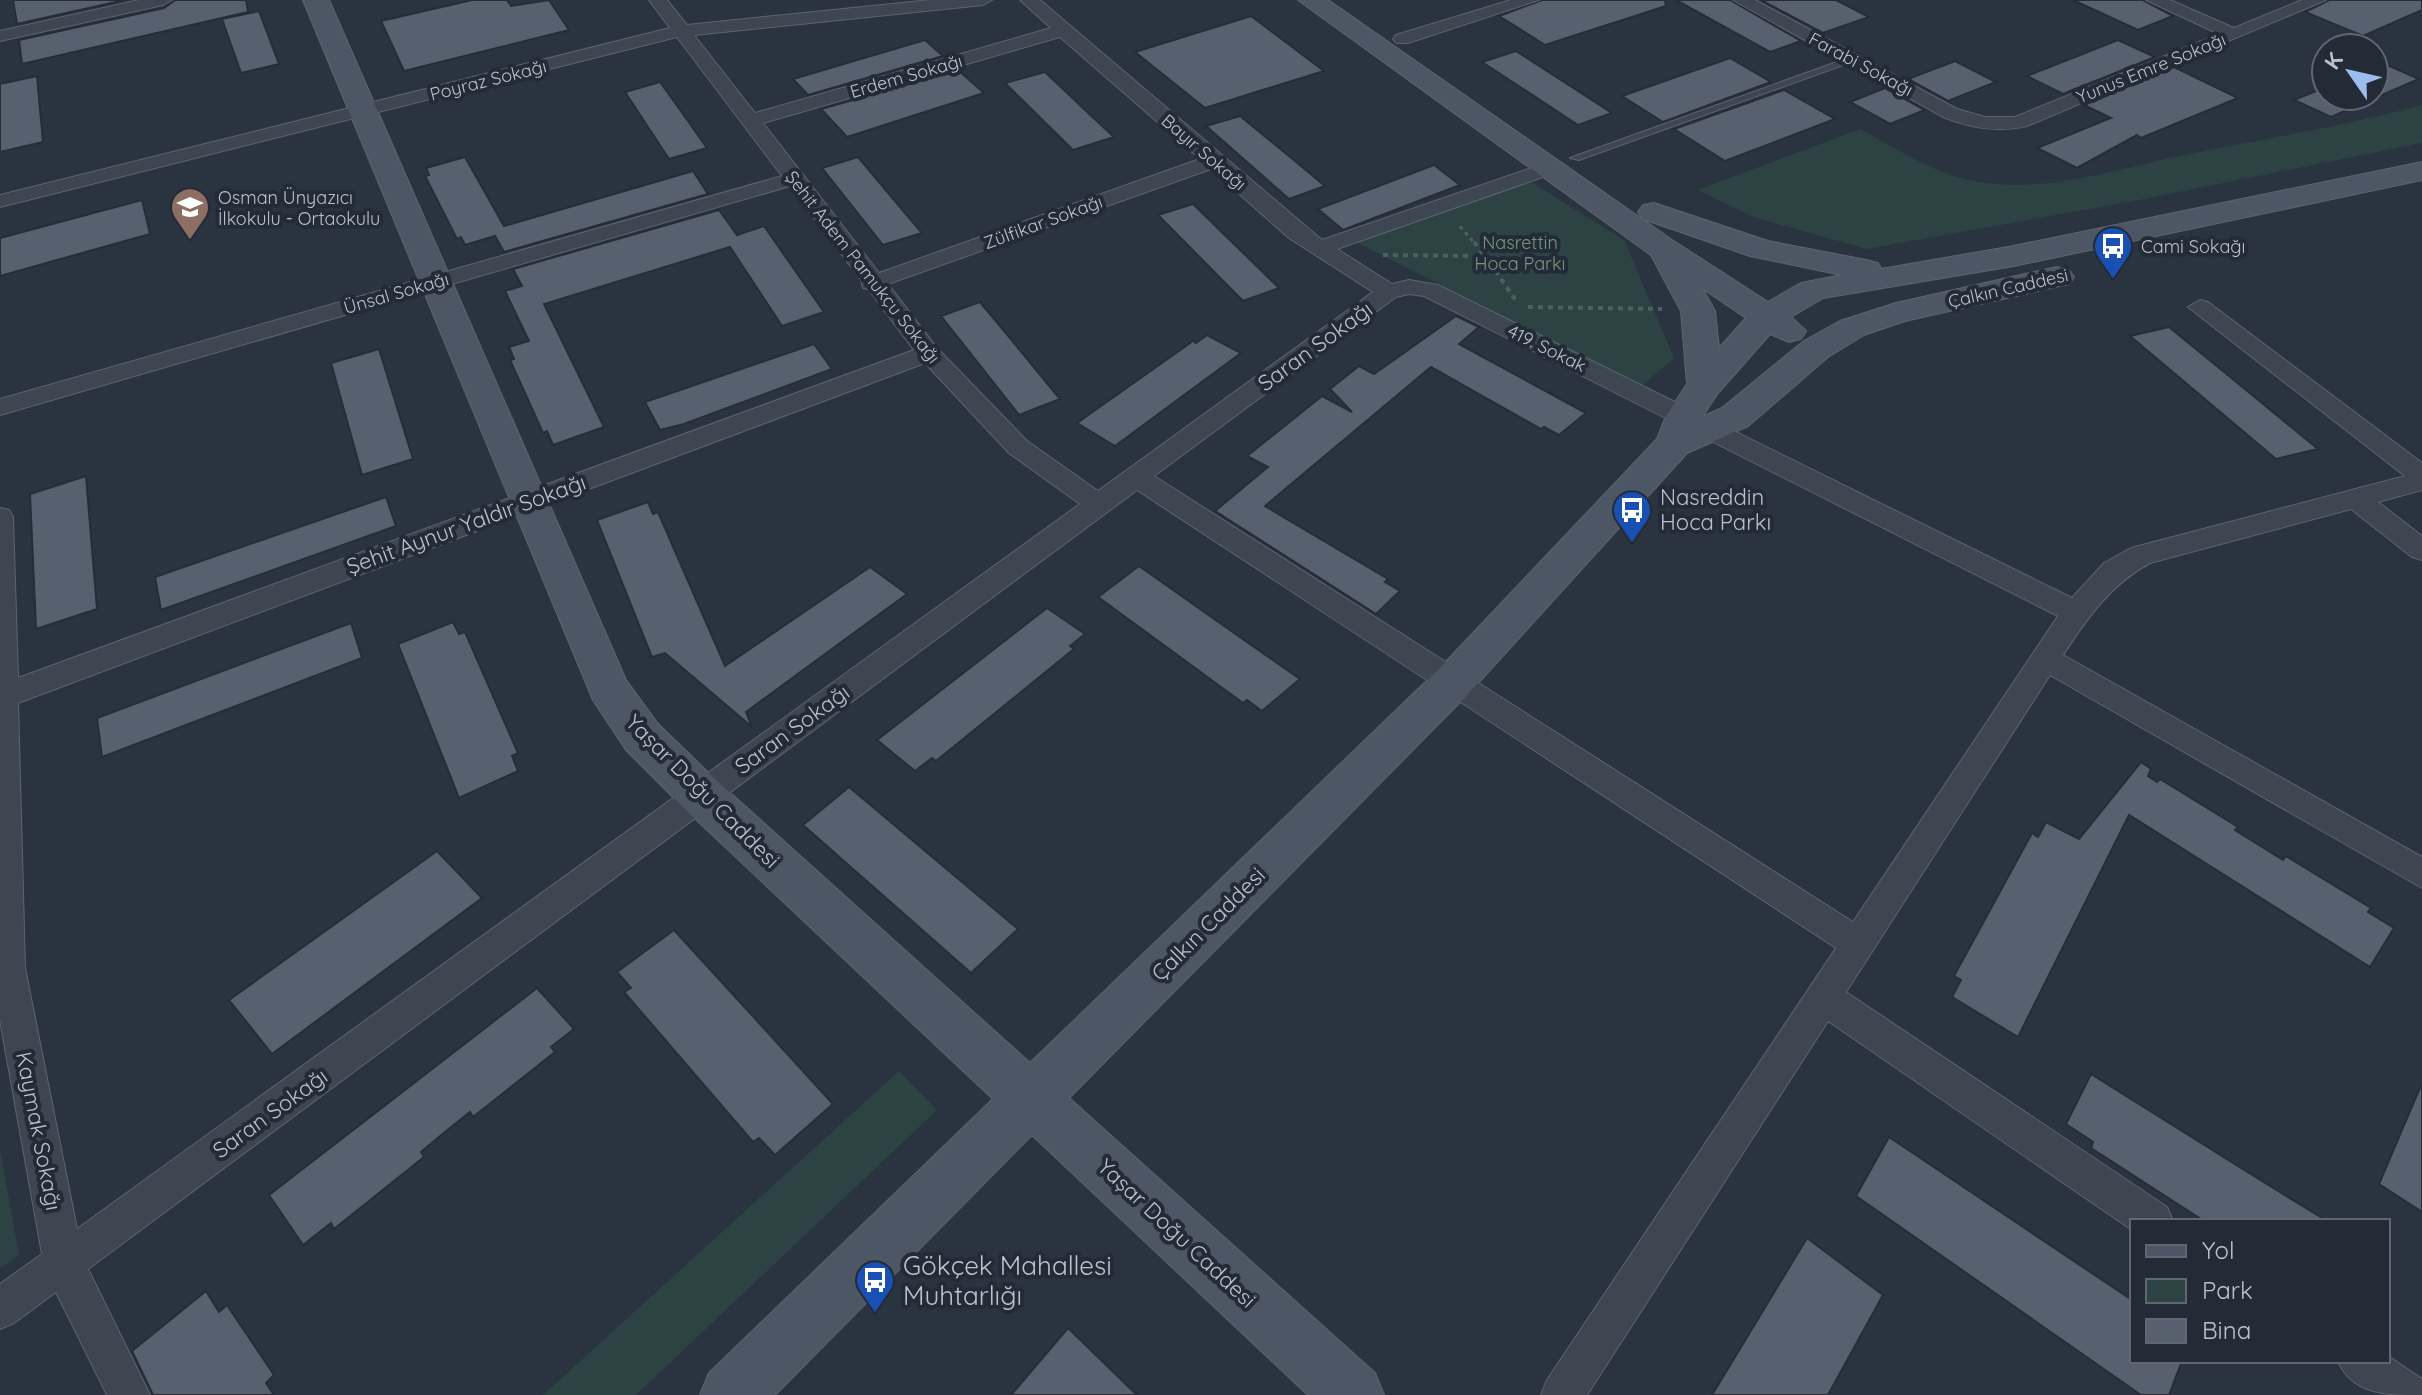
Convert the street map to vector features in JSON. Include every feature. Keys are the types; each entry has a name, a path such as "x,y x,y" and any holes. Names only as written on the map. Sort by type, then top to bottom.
{"main road":[{"name":"Yaşar Doğu Caddesi","path":"316,0 526,501 623,713 702,796 1353,1395"},
{"path":"1311,0 1562,163 1654,212 1775,294 1816,349"},
{"path":"1346,0 1402,39 1562,163 1661,247 1852,328"},
{"name":"Çalkın Caddesi","path":"731,1395 1454,681 1690,430 1705,385 1775,294 2014,256 2422,171"},
{"name":"Çalkın Caddesi","path":"1690,430 1735,417 1816,349 1852,328 1939,303 2422,195"},
{"path":"1654,212 1761,249 1892,274"},
{"path":"1661,247 1698,311 1705,385"}],"street":[{"path":"0,36 163,0"},
{"name":"Şehit Adem Pamukçu Sokağı","path":"658,0 871,283 929,353 1009,439 1098,504"},
{"name":"Poyraz Sokağı","path":"0,201 681,31 983,0"},
{"name":"Bayır Sokağı","path":"1029,0 1319,248 1398,290"},
{"path":"1402,39 1530,0"},
{"name":"Farabi Sokağı","path":"1742,0 1950,113 1982,123"},
{"path":"2155,0 2234,34"},
{"name":"Yunus Emre Sokağı","path":"1982,123 2020,122 2317,0"},
{"name":"Erdem Sokağı","path":"749,121 1064,30"},
{"name":"Zülfikar Sokağı","path":"871,283 1215,161"},
{"path":"1319,248 1562,163"},
{"name":"Ünsal Sokağı","path":"0,407 793,179"},
{"name":"419. Sokak","path":"1398,290 1430,290 1690,430 2076,612"},
{"name":"Saran Sokağı","path":"0,1309 1098,504 1398,290"},
{"path":"2200,307 2422,478"},
{"name":"Şehit Aynur Yaldır Sokağı","path":"3,696 929,353"},
{"path":"1136,477 1858,944"},
{"path":"1562,1395 2076,612 2114,570 2141,555 2422,478"},
{"path":"2355,498 2422,550"},
{"name":"Kaymak Sokağı","path":"0,517 8,968 64,1265 129,1395"},
{"path":"2046,659 2422,874"},
{"path":"1823,997 2150,1219"},
{"path":"2362,1363 2409,1395"}],"lane":[{"path":"1562,163 1852,60"}],"path":[{"path":"1444,205 1485,256"},
{"path":"1525,317 1520,306 1698,311"}],"green space":[{"path":"2422,105 2422,143 2134,201 1867,249 1753,217 1698,190 1860,129 1913,158 1955,176 1997,184 2025,185 2081,178"},
{"name":"Nasrettin Hoca Parkı","path":"1528,180 1624,240 1674,358 1642,386 1354,241"},
{"path":"899,1071 937,1110 636,1395 543,1395"},
{"path":"0,1150 19,1255 0,1268"}],"building":[{"path":"13,0 125,0 17,24"},
{"path":"175,0 246,0 248,12 22,64 19,40 164,8"},
{"path":"472,0 507,0 511,6 549,0 569,30 404,71 381,21"},
{"path":"1542,0 1665,0 1666,6 1545,45 1499,16"},
{"path":"1676,0 1730,0 1801,41 1770,52"},
{"path":"1761,0 1836,0 1869,17 1823,33"},
{"path":"2073,0 2143,0 2173,16 2138,30"},
{"path":"2329,0 2422,0 2422,10 2372,32 2353,32 2305,12"},
{"path":"259,11 279,64 241,73 222,19"},
{"path":"1251,16 1324,71 1205,108 1135,52"},
{"path":"925,40 943,56 808,95 793,79"},
{"path":"2118,40 2155,57 2063,94 2027,76"},
{"path":"1516,51 1612,113 1578,125 1482,62"},
{"path":"1730,58 1771,82 1663,122 1622,96"},
{"path":"1955,61 1996,82 1948,101 1908,79"},
{"path":"2390,66 2419,79 2390,92"},
{"path":"2174,67 2238,98 2141,138 2137,135 2077,168 2037,148 2111,118 2084,105"},
{"path":"958,70 984,93 847,137 821,109"},
{"path":"1045,72 1114,137 1073,150 1005,83"},
{"path":"37,76 43,142 0,152 0,84"},
{"path":"660,82 707,148 669,159 625,92"},
{"path":"1885,88 1925,110 1890,124 1850,102"},
{"path":"1784,90 1835,119 1725,161 1674,129"},
{"path":"2310,94 2310,107 2294,100"},
{"path":"2320,112 2343,112 2331,117"},
{"path":"1240,116 1325,186 1289,199 1206,126"},
{"path":"465,157 504,226 693,171 708,194 504,252 495,236 465,245 461,237 457,239 425,176 429,175 426,168"},
{"path":"858,157 922,233 883,245 822,168"},
{"path":"1434,165 1460,185 1343,230 1318,209"},
{"path":"142,200 150,234 0,276 0,238"},
{"path":"1193,204 1279,288 1243,301 1158,215"},
{"path":"719,210 737,235 764,226 824,312 782,326 730,247 544,304 604,427 553,445 547,431 543,433 510,360 514,359 509,347 529,341 505,291 522,286 513,269"},
{"path":"980,302 1060,399 1019,415 941,316"},
{"path":"1456,316 1479,327 1459,344 1586,413 1559,435 1544,427 1541,429 1431,367 1265,506 1388,579 1385,582 1400,591 1376,614 1215,511 1268,467 1247,456 1322,396 1352,412 1330,389 1359,366 1374,374"},
{"path":"2169,327 2318,449 2276,459 2130,336"},
{"path":"1207,335 1241,353 1115,446 1077,423 1193,341 1196,343"},
{"path":"814,344 832,369 684,424 660,430 645,402"},
{"path":"379,349 413,459 362,475 331,363"},
{"path":"86,476 97,609 36,629 30,494"},
{"path":"386,497 396,526 161,610 155,577"},
{"path":"648,502 653,514 658,512 725,666 870,567 907,594 746,712 752,727 665,653 652,657 597,520"},
{"path":"1139,566 1300,679 1262,711 1247,700 1243,703 1098,597"},
{"path":"1047,608 1085,634 1070,646 1074,649 936,761 932,758 915,771 877,740"},
{"path":"453,622 459,634 465,632 518,753 512,756 518,771 459,798 398,644"},
{"path":"351,623 362,658 102,757 97,718"},
{"path":"2141,762 2151,769 2148,776 2157,782 2160,779 2238,827 2235,830 2283,860 2286,856 2371,908 2368,912 2394,928 2370,967 2129,815 2018,1037 1952,997 1961,980 1954,976 2032,833 2038,837 2046,822 2079,839"},
{"path":"849,787 1018,929 971,973 803,825"},
{"path":"437,851 482,898 272,1054 229,1000"},
{"path":"674,930 833,1104 775,1155 759,1138 753,1142 624,992 631,988 617,972"},
{"path":"537,988 574,1029 551,1047 555,1052 473,1117 470,1112 445,1132 421,1152 424,1157 334,1229 331,1223 303,1245 269,1195"},
{"path":"2091,1074 2324,1219 2201,1219 2091,1148 2093,1142 2066,1124"},
{"path":"2422,1083 2422,1212 2379,1184"},
{"path":"1889,1137 2130,1299 2130,1363 2181,1363 2169,1395 2141,1395 1856,1196"},
{"path":"1807,1238 1883,1295 1828,1395 1712,1395"},
{"path":"206,1291 219,1312 227,1305 274,1375 266,1383 274,1395 153,1395 132,1351"},
{"path":"1068,1328 1137,1395 1011,1395"}],"place":[{"name":"Osman Ünyazıcı İlkokulu - Ortaokulu","path":"190,241"},
{"name":"Cami Sokağı","path":"2113,280"},
{"name":"Nasreddin Hoca Parkı","path":"1632,544"},
{"name":"Gökçek Mahallesi Muhtarlığı","path":"875,1314"}]}
